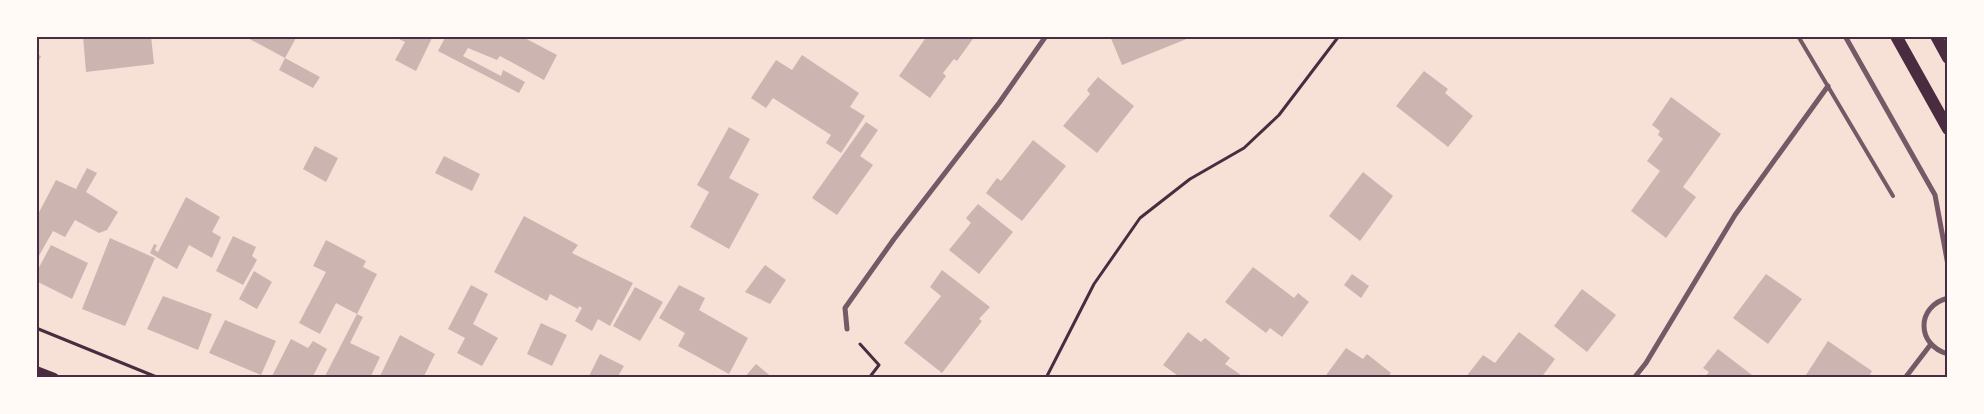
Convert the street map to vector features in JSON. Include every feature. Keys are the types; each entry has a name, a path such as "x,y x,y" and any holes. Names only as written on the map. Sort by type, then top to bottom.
{"main road":[{"path":"1896,36 1948,129"},
{"path":"1936,36 1948,58"},
{"path":"36,371 54,378"}],"street":[{"path":"847,329 845,308 894,238 999,103 1046,36"},
{"path":"1845,36 1935,196 1948,265"},
{"path":"1634,378 1646,363 1735,216 1828,86"},
{"path":"1948,298 1934,304 1924,319 1926,337 1937,350 1948,354"},
{"path":"1905,378 1931,344"}],"lane":[{"path":"1798,36 1893,196"}],"path":[{"path":"1046,378 1094,284 1140,218 1190,179 1244,148 1279,115 1339,36"},
{"path":"36,328 159,378"},
{"path":"847,329 879,365 869,378"}],"building":[{"path":"83,36 151,36 154,64 86,72"},
{"path":"244,36 297,36 285,58"},
{"path":"393,36 433,36 416,71 395,60 405,42"},
{"path":"446,36 521,36 557,55 544,80 500,56 497,60 468,48 463,56 501,76 503,70 525,82 519,93 438,51"},
{"path":"927,36 975,36 957,61 954,59 943,73 946,76 930,98 899,76"},
{"path":"1110,36 1189,36 1189,38 1122,65"},
{"path":"36,54 41,56 36,67"},
{"path":"802,55 859,93 850,107 865,116 841,153 826,143 831,135 773,98 766,108 751,98 776,60 792,70"},
{"path":"285,58 320,77 313,88 279,70"},
{"path":"1424,71 1448,89 1445,93 1473,116 1448,147 1396,106"},
{"path":"1098,77 1134,106 1097,153 1063,126 1090,94 1087,90"},
{"path":"1671,97 1721,134 1683,187 1696,197 1666,238 1631,211 1660,171 1647,161 1663,139 1658,135 1660,131 1652,125"},
{"path":"866,122 878,130 860,156 873,165 837,215 812,198"},
{"path":"729,127 750,139 729,178 759,194 729,249 690,227 709,192 697,185"},
{"path":"1033,140 1066,166 1022,221 986,193 997,178 1001,181"},
{"path":"315,146 338,158 326,182 303,169"},
{"path":"444,156 480,174 472,191 435,173"},
{"path":"87,168 97,173 86,192 118,212 107,230 99,233 75,220 65,237 53,231 36,261 36,218 56,180 76,189"},
{"path":"1363,172 1393,196 1360,241 1329,216"},
{"path":"186,197 220,217 212,232 221,237 212,258 189,245 177,269 150,253 154,244 157,245 155,250 158,252"},
{"path":"978,204 1013,232 979,274 949,250 971,223 966,218"},
{"path":"524,216 578,245 572,253 633,283 610,326 598,319 592,331 575,321 582,308 579,306 578,309 550,294 547,301 494,272"},
{"path":"233,236 256,247 252,256 257,260 243,285 216,271"},
{"path":"110,238 155,258 125,326 82,309"},
{"path":"326,240 366,261 363,267 377,274 357,314 336,303 320,334 299,323 326,272 313,266"},
{"path":"51,245 88,263 72,299 36,281 36,273"},
{"path":"765,265 786,280 770,304 745,292"},
{"path":"1253,267 1294,298 1298,293 1309,302 1282,337 1270,328 1266,333 1225,302"},
{"path":"942,270 990,307 979,319 982,321 942,373 904,343 941,296 930,287"},
{"path":"254,271 272,282 257,309 239,299"},
{"path":"1352,274 1369,286 1361,298 1344,285"},
{"path":"1766,274 1802,299 1768,344 1733,318"},
{"path":"471,285 488,294 473,324 498,338 482,366 457,353 465,338 448,329"},
{"path":"679,285 705,298 699,310 748,338 729,374 678,346 685,333 659,318"},
{"path":"635,287 663,302 640,341 613,326"},
{"path":"1582,289 1616,315 1587,352 1554,326"},
{"path":"163,296 212,314 198,350 147,329"},
{"path":"357,314 363,317 350,343 380,357 370,378 324,378"},
{"path":"225,320 276,341 261,375 209,353"},
{"path":"541,323 567,335 552,366 527,354"},
{"path":"1188,332 1201,342 1205,338 1230,358 1225,364 1241,375 1239,378 1181,378 1163,365"},
{"path":"1519,332 1555,359 1541,378 1465,378 1483,355 1495,363"},
{"path":"400,335 435,354 423,378 379,378"},
{"path":"291,339 308,348 313,341 327,349 312,378 271,378"},
{"path":"1828,341 1872,371 1868,378 1804,378"},
{"path":"1346,348 1363,359 1367,354 1391,373 1387,378 1324,378"},
{"path":"1718,349 1756,378 1704,378 1709,372 1703,368"},
{"path":"600,354 624,366 617,378 588,378"},
{"path":"756,364 773,378 744,378"}]}
